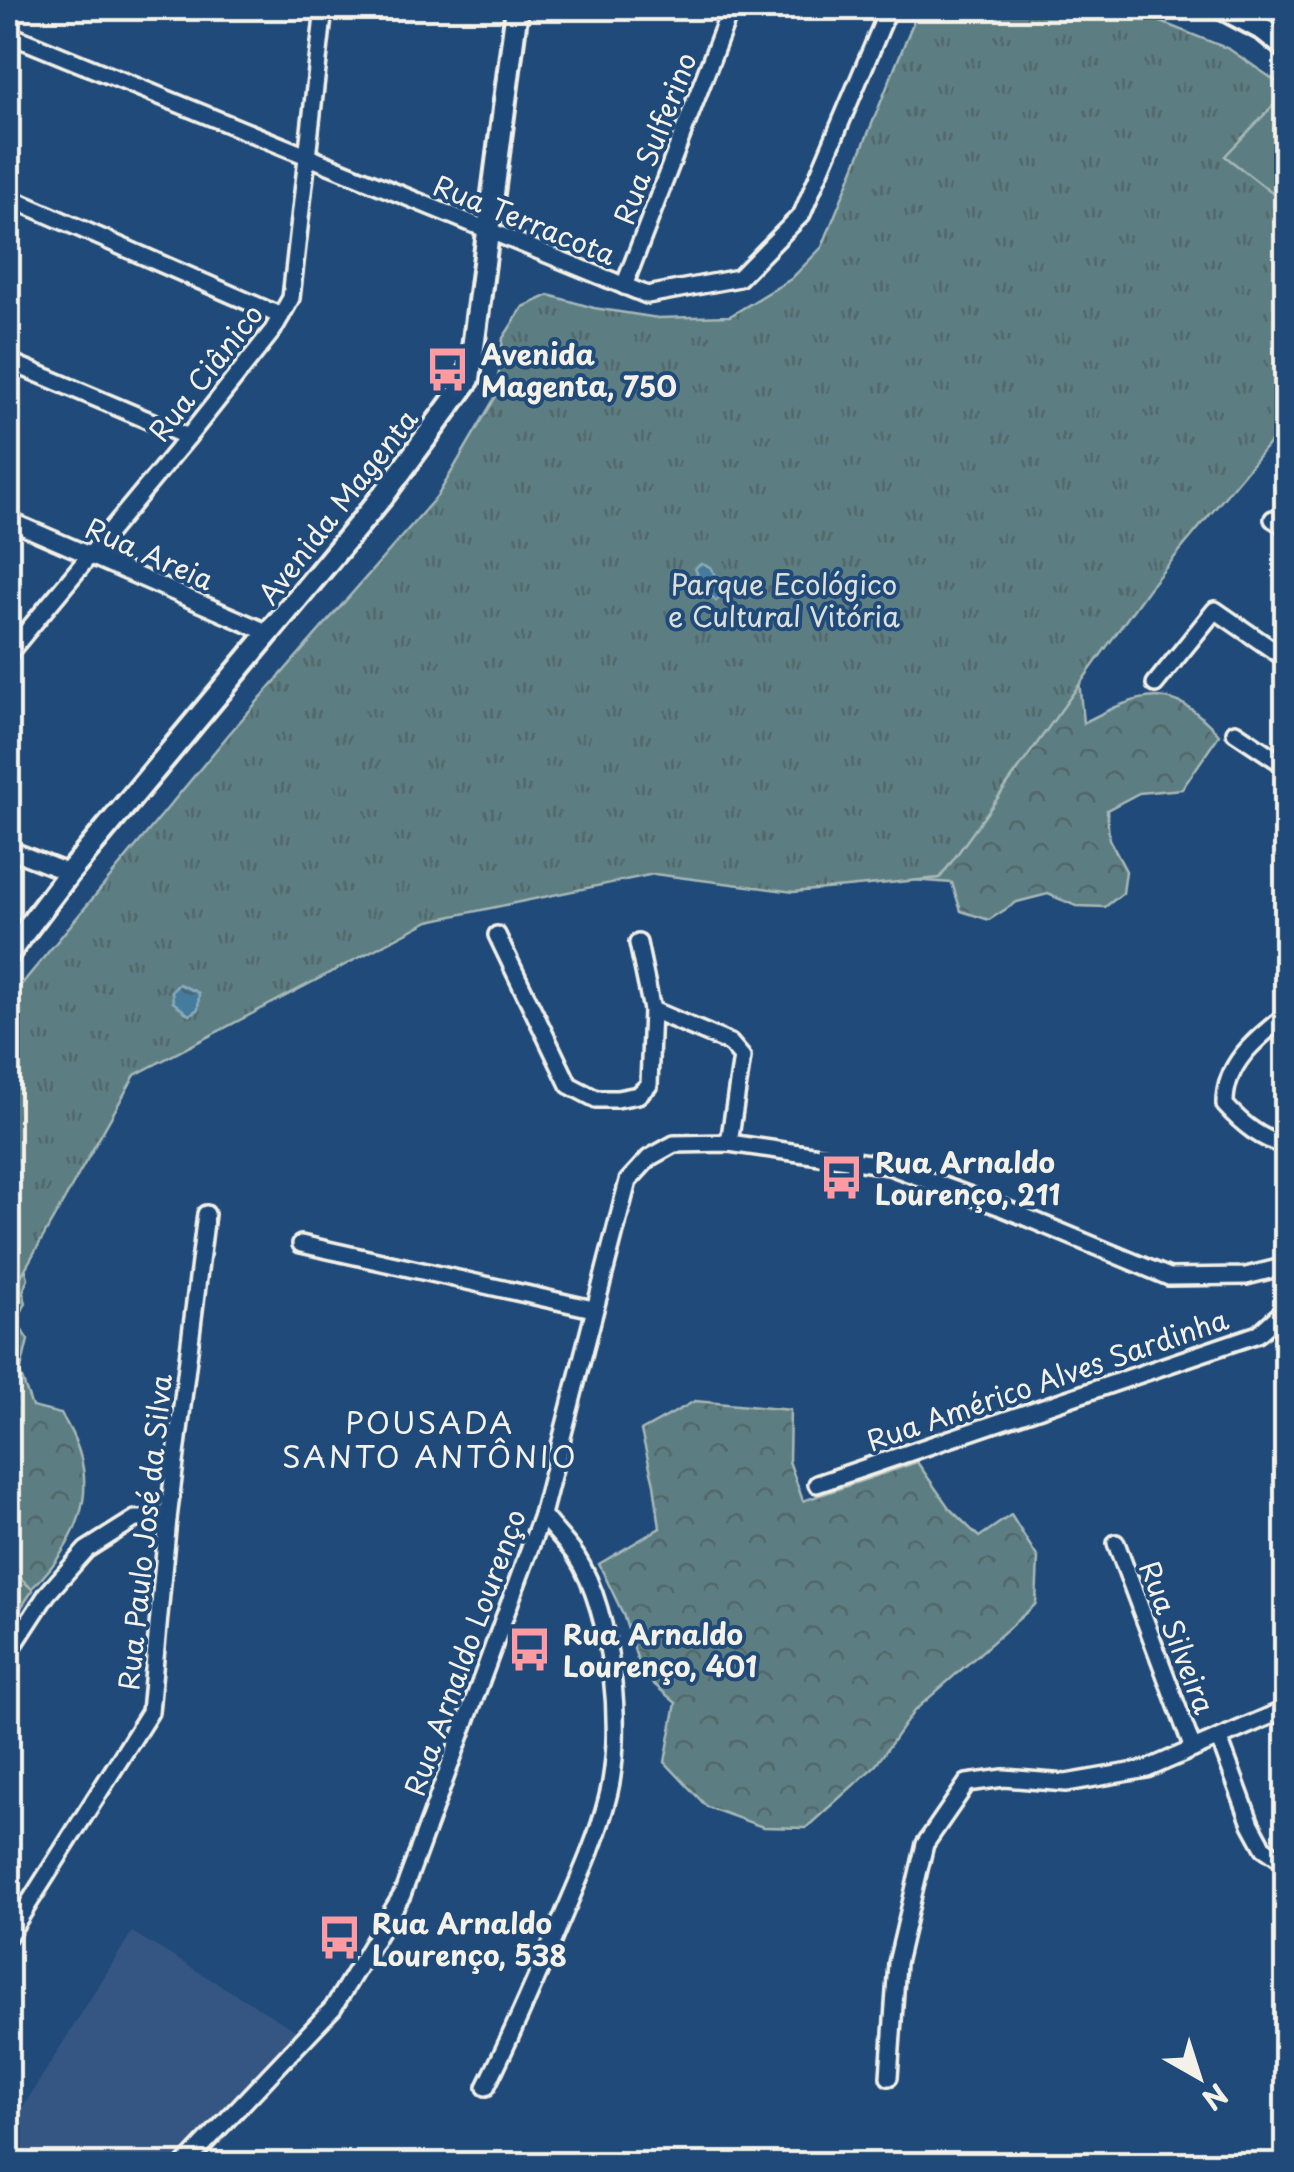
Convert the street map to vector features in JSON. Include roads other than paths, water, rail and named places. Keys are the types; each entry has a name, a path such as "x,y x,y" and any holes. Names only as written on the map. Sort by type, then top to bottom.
{"street":[{"name":"Rua Ciânico","path":"8,654 188,437 292,298 324,8"},
{"name":"Avenida Magenta","path":"8,954 69,873 386,492 469,379 518,8"},
{"name":"Rua Sulferino","path":"624,286 731,8"},
{"name":"Rua Terracota","path":"8,34 647,295 739,278 802,214 889,8"},
{"path":"1222,8 1265,30 1286,48"},
{"path":"8,197 281,316"},
{"path":"8,362 188,437"},
{"name":"Rua Areia","path":"8,520 271,634"},
{"path":"1154,684 1216,610 1286,659"},
{"path":"1235,732 1286,766"},
{"path":"8,849 69,873"},
{"path":"497,935 569,1086 596,1099 638,1095 649,1085 652,1010 638,943"},
{"path":"652,1010 730,1043 742,1056 729,1143"},
{"path":"1286,1015 1257,1038 1236,1064 1225,1087 1225,1105 1243,1125 1286,1146"},
{"name":"Rua Arnaldo Lourenço","path":"185,2164 333,2008 402,1895 542,1515 628,1180 649,1158 674,1144 729,1143 889,1166 1001,1207 1169,1277 1246,1276 1286,1266"},
{"name":"Rua Paulo José da Silva","path":"8,1936 150,1712 168,1519 206,1214"},
{"path":"302,1244 593,1310"},
{"name":"Rua Américo Alves Sardinha","path":"817,1484 1258,1334 1286,1309"},
{"path":"486,2088 523,2013 585,1863 608,1798 615,1728 611,1666 598,1606 577,1558 542,1515"},
{"path":"8,1654 47,1594 86,1550 135,1519 168,1519"},
{"name":"Rua Silveira","path":"1116,1543 1193,1749"},
{"path":"889,2077 896,1963 925,1844 967,1784 1004,1778 1066,1784 1147,1769 1286,1709"},
{"path":"1218,1738 1250,1824 1264,1848 1286,1863"}],"water":[{"path":"701,564 710,567 725,591 716,601 701,584 695,568"},
{"path":"179,984 199,993 198,1009 189,1015 173,1002 172,991"}],"place":[{"name":"Avenida Magenta, 750","path":"448,369"},
{"name":"Rua Arnaldo Lourenço, 211","path":"842,1177"},
{"name":"Rua Arnaldo Lourenço, 401","path":"530,1649"},
{"name":"Rua Arnaldo Lourenço, 538","path":"339,1938"}],"district":[{"name":"POUSADA SANTO ANTÔNIO","path":"430,1438"}],"park label":[{"name":"Parque Ecológico e Cultural Vitória","path":"784,599"}]}
